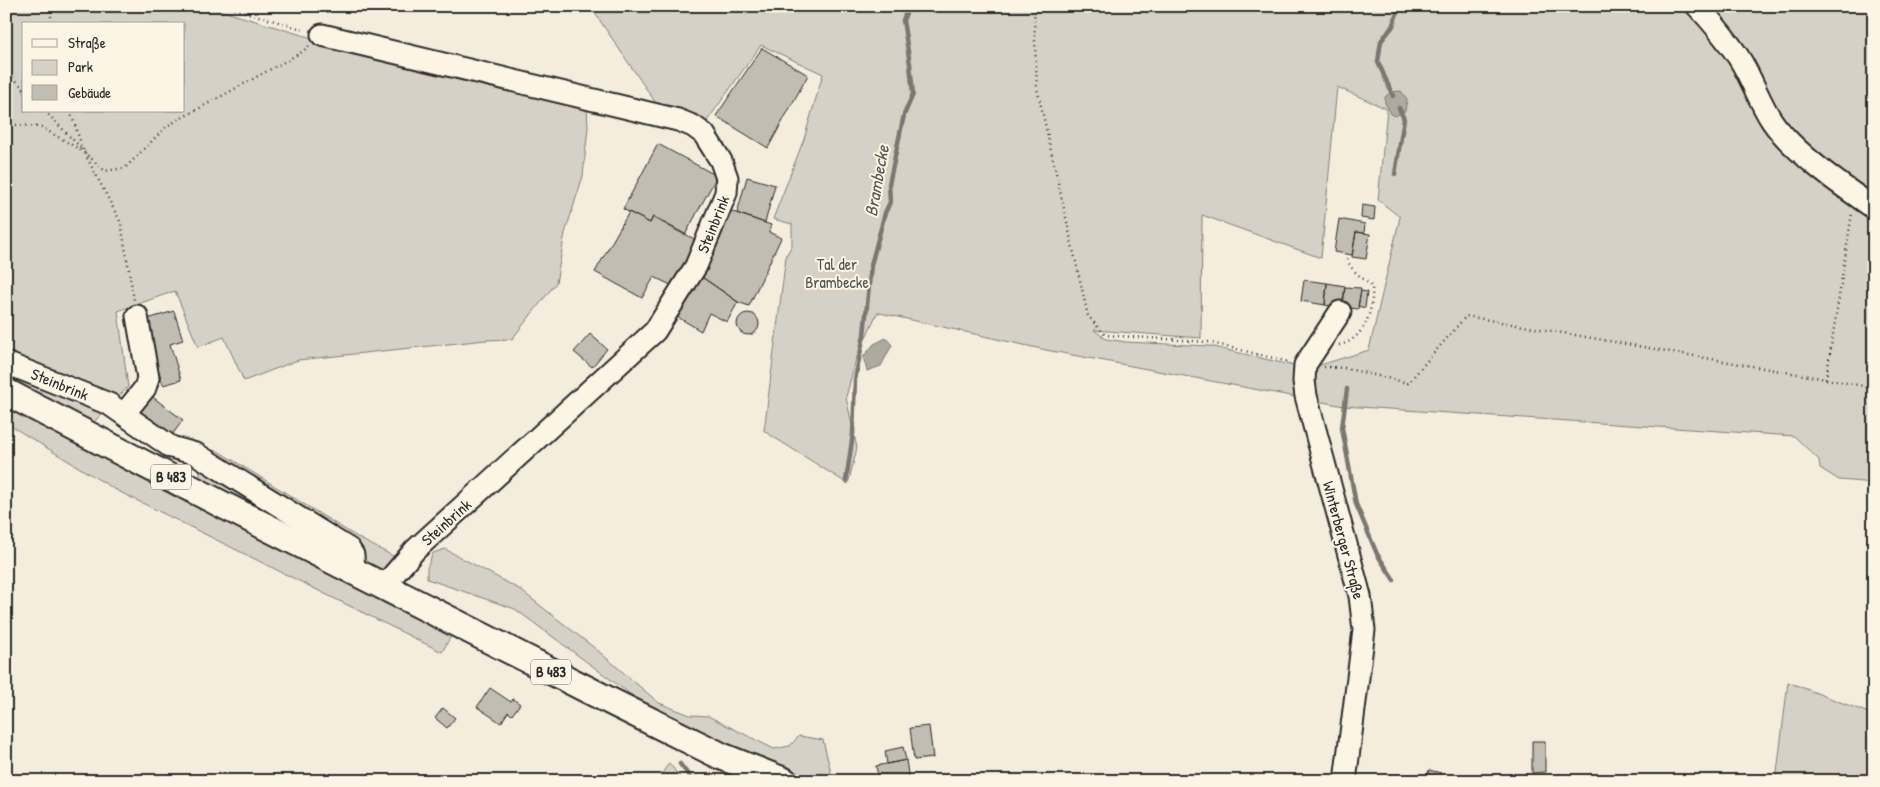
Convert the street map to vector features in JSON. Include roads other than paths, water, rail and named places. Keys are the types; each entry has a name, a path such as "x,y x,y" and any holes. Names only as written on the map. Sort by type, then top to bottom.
{"main road":[{"name":"Steinbrink","path":"6,392 354,572 680,736 721,756 777,778"}],"street":[{"path":"1697,6 1741,61 1765,108 1779,130 1805,155 1874,208"},
{"name":"Steinbrink","path":"322,35 678,120 693,126 704,134 721,161 727,178 726,193 696,266 655,331 415,550 383,586"},
{"name":"Winterberger Straße","path":"1340,312 1305,366 1304,382 1306,396 1360,596 1363,621 1360,662 1345,781"},
{"path":"124,414 145,388 148,378 137,316"},
{"name":"Steinbrink","path":"6,363 108,404 171,447 196,454 349,549 353,555 354,572"}],"waterway":[{"name":"Brambecke","path":"846,481 853,434 855,379 864,335 871,265 885,213 890,202 889,184 904,115 913,94 903,20 909,6"},
{"path":"1393,96 1378,62 1381,41 1393,26 1399,6"},
{"path":"1395,174 1404,119 1399,108"},
{"path":"1347,389 1342,428 1356,504 1377,554 1394,580"},
{"name":"Brambecke","path":"680,764 693,781"}],"park label":[{"name":"Tal der Brambecke","path":"837,273"}]}
